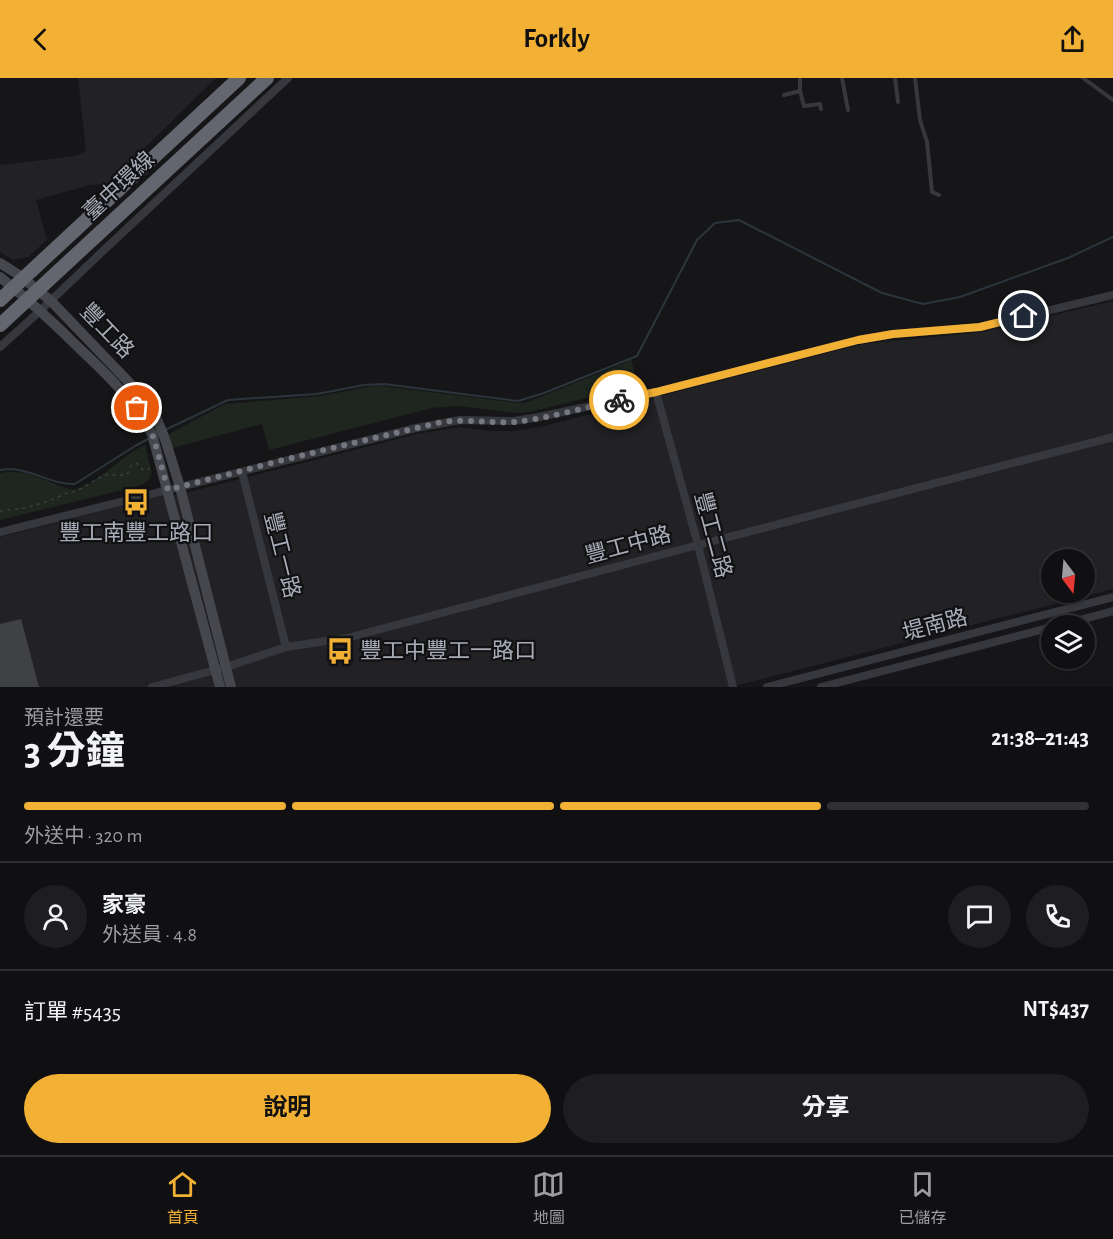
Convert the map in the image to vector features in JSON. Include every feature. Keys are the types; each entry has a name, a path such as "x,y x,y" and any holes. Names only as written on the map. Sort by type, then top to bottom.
{"highway":[{"name":"臺中環線","path":"0,300 239,78"},
{"name":"臺中環線","path":"0,325 267,78"}],"street":[{"path":"0,293 232,78"},
{"path":"0,347 288,78"},
{"name":"豐工路","path":"0,263 20,275 51,301 143,397 156,417 161,465 221,668 231,687"},
{"name":"豐工路","path":"0,278 41,310 116,383 159,436 180,487 221,668 220,687"},
{"path":"0,532 442,422 460,420 514,422 656,392 858,340 893,334 980,327 1113,295"},
{"name":"豐工二路","path":"656,392 698,544 733,687"},
{"name":"豐工中路","path":"152,687 286,647 347,638 698,544 1113,437"},
{"name":"豐工一路","path":"242,472 286,647"},
{"name":"堤南路","path":"767,687 1113,597"},
{"path":"1095,616 1113,611"},
{"name":"堤南路","path":"821,687 1041,630"}],"lane":[{"path":"800,78 800,92 804,106 820,104 821,109"},
{"path":"842,78 848,110"},
{"path":"895,78 898,102"},
{"path":"915,78 920,120 927,142 932,192 939,195"},
{"path":"1083,78 1113,100"},
{"path":"784,95 800,92"}],"path":[{"path":"0,511 25,508 49,501 77,491 104,475 127,475 135,463 143,470 161,465"}],"shaded area":[{"path":"78,78 216,78 108,184 90,185 36,200 47,240 28,257 13,260 0,252 0,165 75,156 86,151"},
{"path":"1113,301 1113,589 1095,594 1095,549 1041,549 1041,603 1058,603 731,687 0,687 0,537 417,434 460,427 489,431 514,431 540,427 863,344 982,332"},
{"path":"631,359 635,374 629,386 530,412 516,413 458,406 432,408 269,450 262,424 172,448 169,434 225,404 320,396 373,386 525,403"},
{"path":"145,445 152,473 148,481 139,486 0,520 0,473 28,474 72,490 91,482"}],"building":[{"path":"21,619 39,687 0,687 0,624"}],"waterway":[{"path":"165,430 228,400 317,394 364,385 384,384 518,401 544,393 637,356 697,240 715,223 739,220 882,293 923,304 960,297 1068,258 1113,237"},
{"path":"0,470 19,470 56,482 75,484 150,438"}],"way so far":[{"path":"137,408 152,434 168,490 442,422 460,420 514,422 619,400"}],"place":[{"name":"豐工南豐工路口","path":"136,502"},
{"name":"豐工中豐工一路口","path":"340,651"}],"route":[{"path":"619,400 858,340 893,334 980,327 1024,316"}]}
